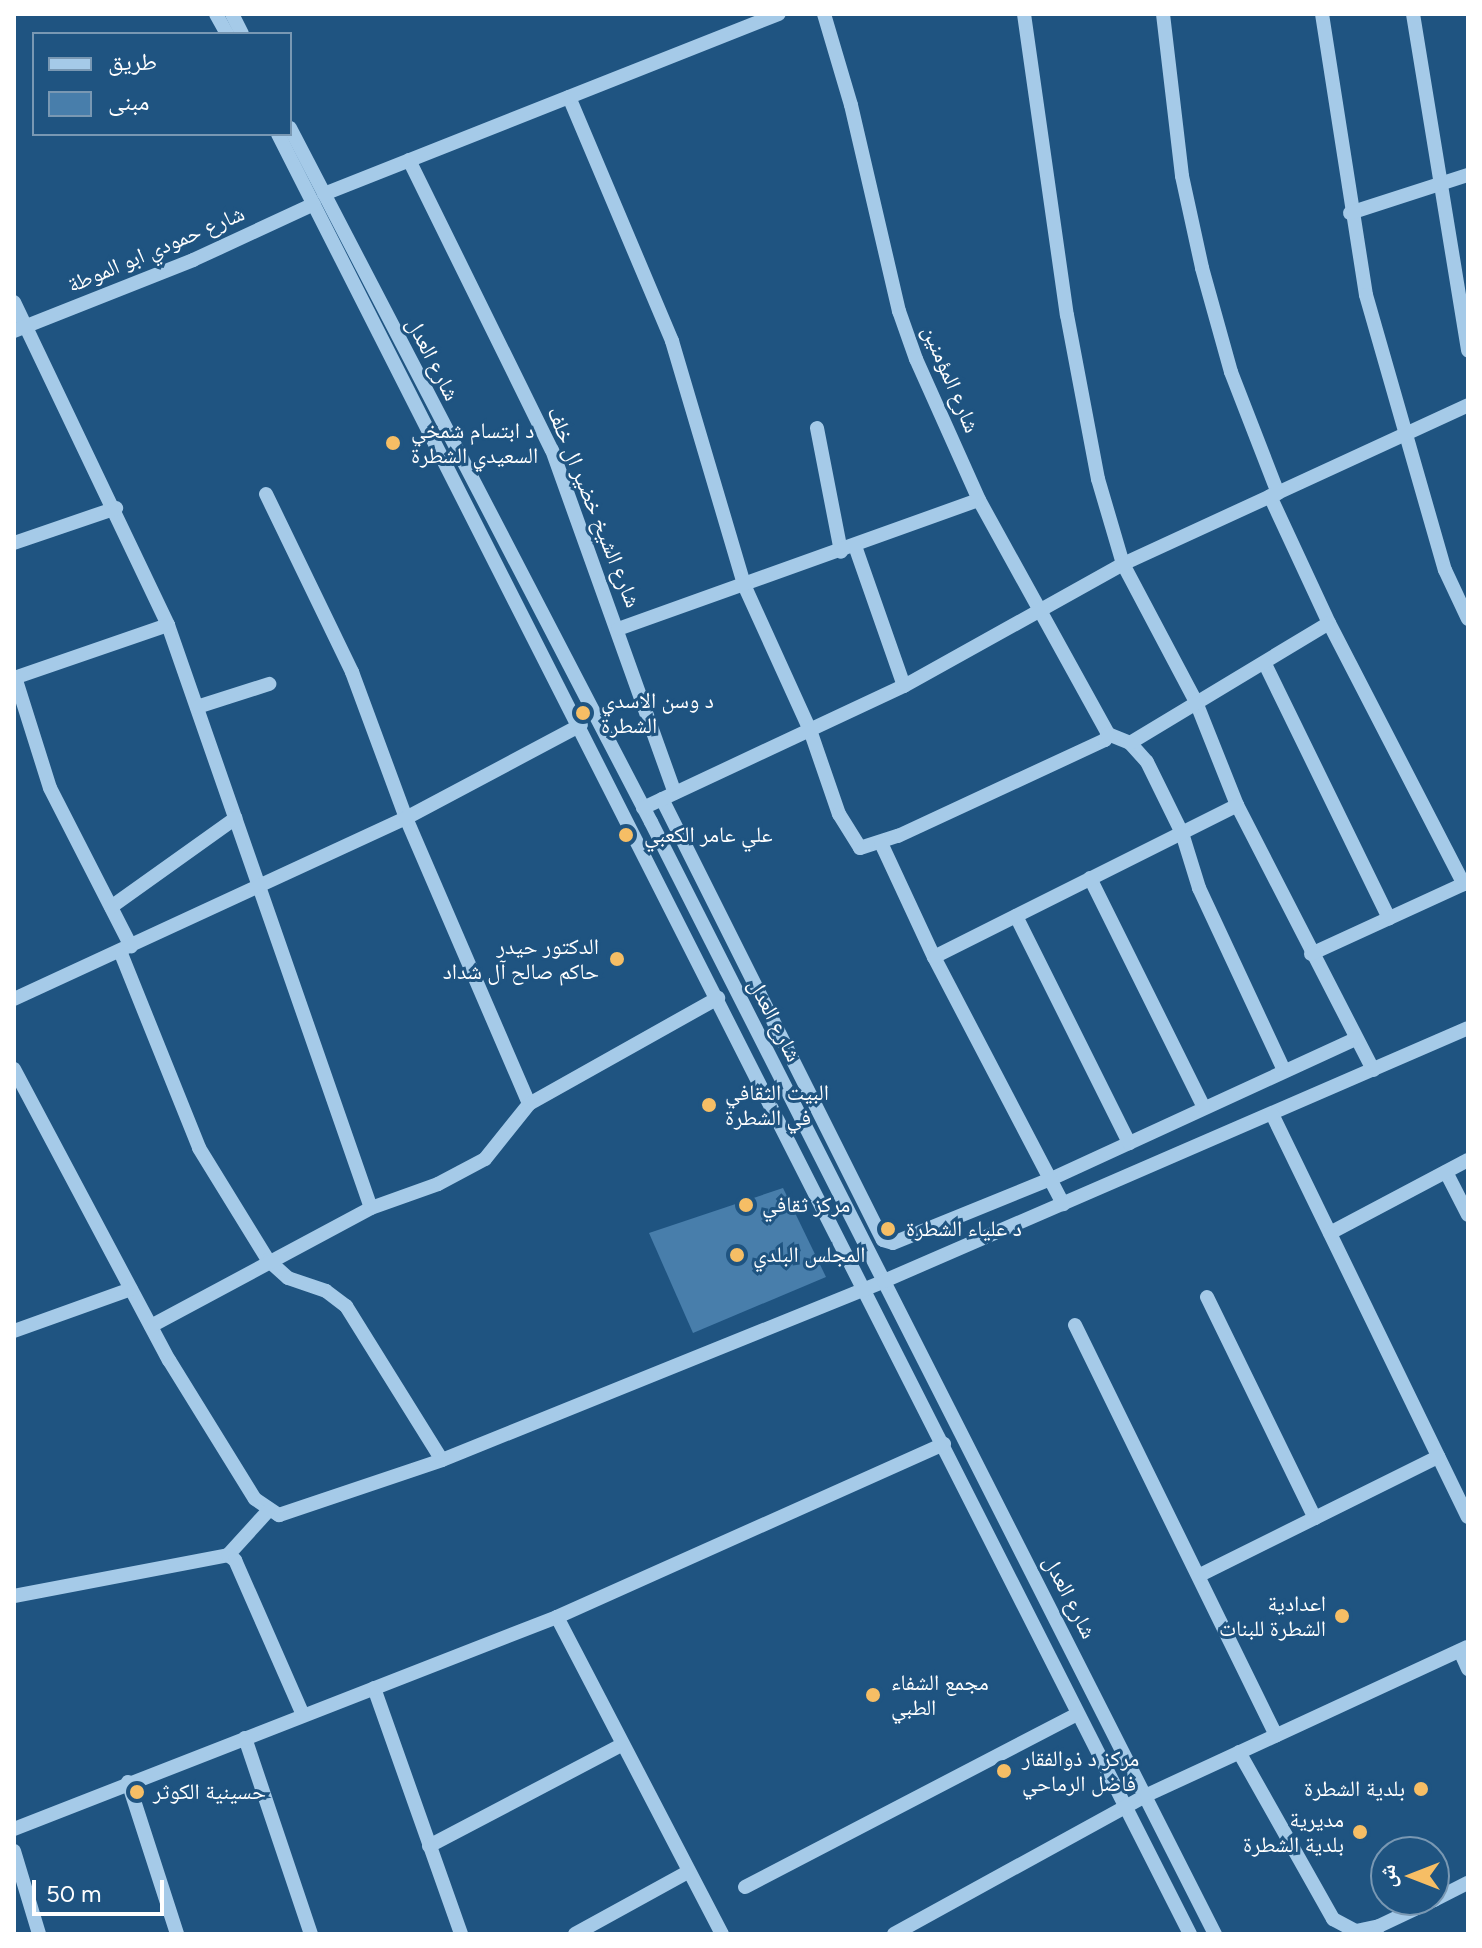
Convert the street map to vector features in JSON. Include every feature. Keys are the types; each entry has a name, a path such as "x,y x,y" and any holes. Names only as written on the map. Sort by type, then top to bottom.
{"street":[{"path":"216,14 226,32"},
{"path":"232,14 241,32"},
{"name":"شارع حمودي ابو الموطة","path":"21,329 409,160 779,14"},
{"name":"شارع المؤمنين","path":"824,14 851,105 899,311 979,500 1108,734"},
{"path":"1024,14 1067,315 1098,479 1123,564 1196,702 1237,805 1373,1070"},
{"path":"1163,14 1182,176 1202,268 1231,372 1274,494 1329,623 1466,883 1311,954"},
{"path":"1322,14 1350,213 1366,295 1445,570 1468,619"},
{"path":"1413,14 1468,351"},
{"path":"569,97 672,341 745,587 810,730 839,814 860,848 881,843 1105,740 1108,734 1130,743 1147,762 1182,833 1199,888 1284,1070"},
{"name":"شارع العدل","path":"292,133 319,199 581,725 1190,1934"},
{"name":"شارع العدل","path":"279,136 319,199 643,808 1215,1934"},
{"name":"شارع الشيخ خضير ال خلف","path":"409,160 552,450 618,629 668,796 883,1240 893,1243 1051,1179 1203,1106 1356,1039"},
{"path":"1350,213 1468,175"},
{"path":"14,302 21,329 116,508 168,625 371,1208"},
{"path":"643,808 904,686 1123,564 1468,405"},
{"path":"817,428 841,552"},
{"path":"266,494 352,672 406,818 529,1104"},
{"path":"618,629 745,587 979,500"},
{"path":"14,543 116,508"},
{"path":"855,546 904,686"},
{"path":"1130,743 1329,623"},
{"path":"168,625 15,677 50,788 111,907 199,1148 268,1260 288,1278 326,1291 346,1306 442,1460"},
{"path":"1265,664 1389,918"},
{"path":"197,707 269,684"},
{"path":"14,999 406,818 581,725"},
{"path":"934,957 1237,805"},
{"path":"111,907 236,818"},
{"path":"881,843 934,957 1063,1204"},
{"path":"1090,878 1203,1106"},
{"path":"1016,916 1129,1143"},
{"path":"151,1326 268,1260 371,1208 485,1159 529,1104 718,998"},
{"path":"14,1069 151,1326 240,1475 268,1511 279,1515 306,1509 442,1460 884,1281 1468,1028"},
{"path":"1272,1114 1438,1457 1462,1490 1468,1517"},
{"path":"1330,1233 1468,1160"},
{"path":"1446,1172 1468,1215"},
{"path":"14,1331 131,1289"},
{"path":"1207,1297 1315,1518"},
{"path":"1075,1325 1276,1735"},
{"path":"14,1829 557,1617 944,1444"},
{"path":"1200,1575 1438,1457"},
{"path":"14,1596 228,1555 268,1511"},
{"path":"228,1555 235,1560 303,1715"},
{"path":"557,1617 722,1934"},
{"path":"903,1932 1147,1795 1239,1752 1464,1649 1468,1669"},
{"path":"374,1688 461,1934"},
{"path":"745,1887 1078,1714"},
{"path":"245,1738 311,1934"},
{"path":"429,1846 621,1745"},
{"path":"1239,1752 1333,1919 1356,1931 1379,1926 1400,1916"},
{"path":"128,1782 177,1934"},
{"path":"14,1851 39,1934"},
{"path":"575,1934 688,1872"},
{"path":"1450,1892 1468,1883"}],"building":[{"name":"المجلس البلدي","path":"783,1188 826,1277 693,1333 649,1233"}],"place":[{"name":"د ابتسام شمخي السعيدي الشطرة","path":"393,443"},
{"name":"د وسن الاسدي الشطرة","path":"583,713"},
{"name":"علي عامر الكعبي","path":"626,835"},
{"name":"الدكتور حيدر حاكم صالح آل شداد","path":"617,959"},
{"name":"البيت الثقافي في الشطرة","path":"709,1105"},
{"name":"مركز ثقافي","path":"746,1205"},
{"name":"د علياء الشطرة","path":"888,1229"},
{"name":"المجلس البلدي","path":"737,1255"},
{"name":"اعدادية الشطرة للبنات","path":"1342,1616"},
{"name":"مجمع الشفاء الطبي","path":"873,1695"},
{"name":"مركز د ذوالفقار فاضل الرماحي","path":"1004,1771"},
{"name":"بلدية الشطرة","path":"1421,1789"},
{"name":"حسينية الكوثر","path":"137,1792"},
{"name":"مديرية بلدية الشطرة","path":"1360,1832"}]}
